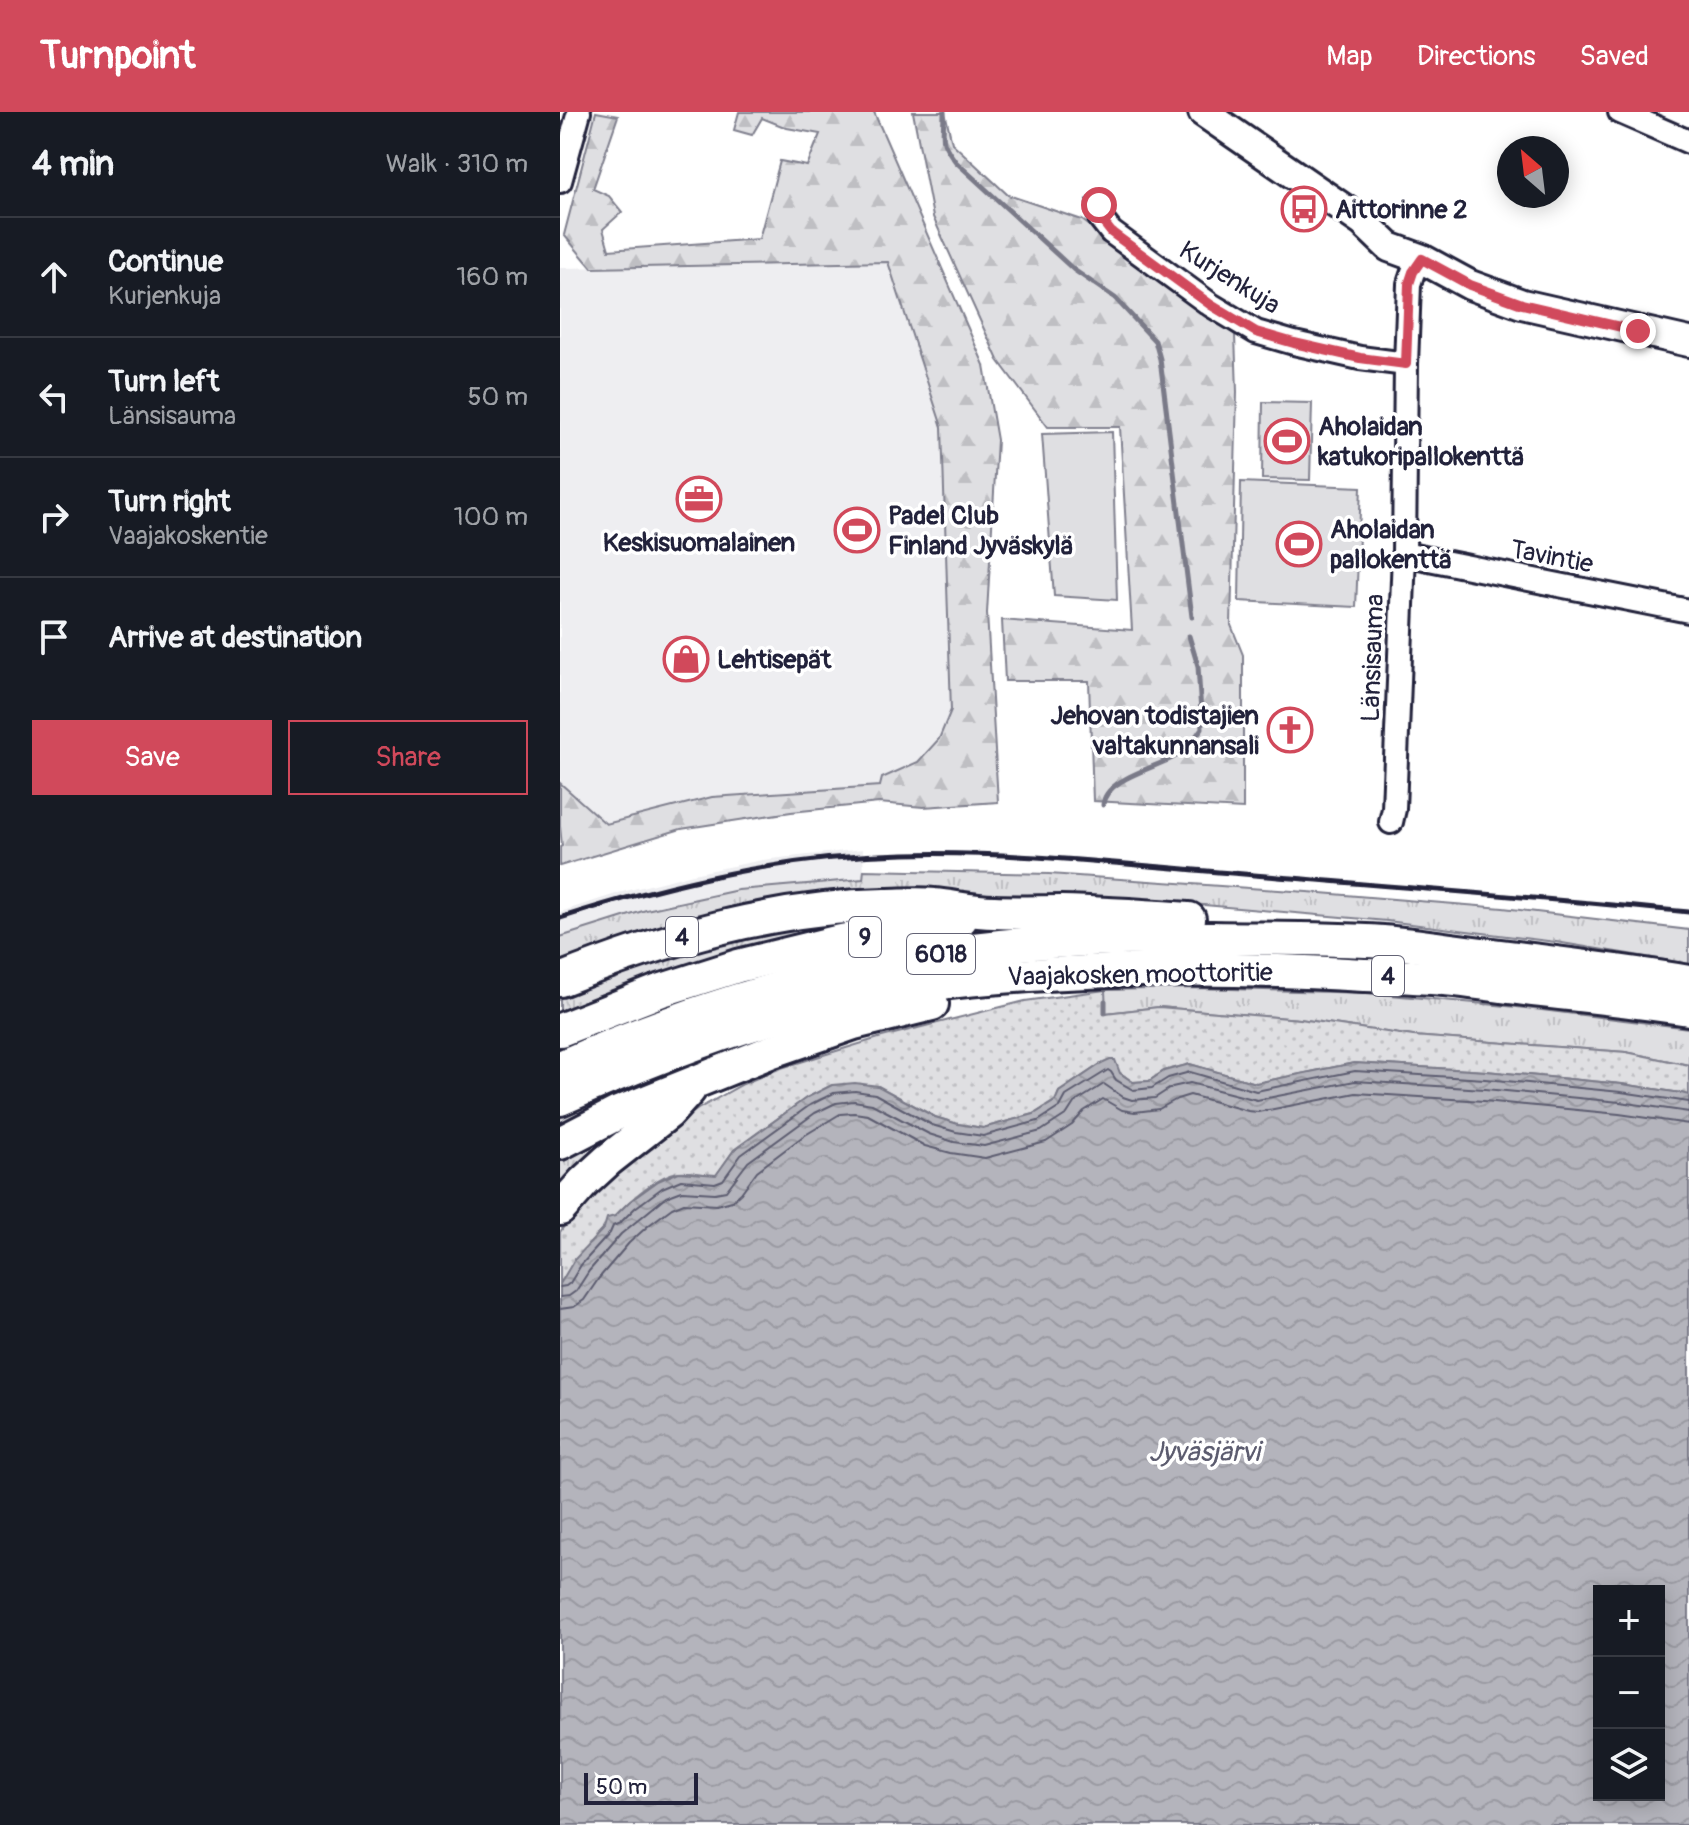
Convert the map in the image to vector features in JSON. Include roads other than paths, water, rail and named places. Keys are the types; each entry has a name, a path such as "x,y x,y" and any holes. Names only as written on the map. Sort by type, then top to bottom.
{"highway":[{"name":"4","path":"560,980 683,936 787,915 882,905 931,905 992,912 1142,915 1242,924 1339,940"},
{"name":"9","path":"560,1030 659,991 738,966 836,942 992,912"},
{"name":"Vaajakosken moottoritie","path":"560,1067 711,1008 831,975 913,958 1068,940 1339,940 1429,947 1689,982"},
{"name":"Vaajakosken moottoritie","path":"560,1099 653,1059 805,1009 972,979 1193,969 1315,972 1452,980 1689,1009"},
{"name":"4","path":"560,1143 618,1113 770,1052 854,1023 1039,974"},
{"path":"560,1209 608,1160 668,1113 696,1081"}],"main road":[{"path":"1203,115 1363,222 1397,235 1422,259 1470,285 1522,304 1689,342"}],"street":[{"path":"560,181 579,112"},
{"path":"1620,112 1689,142"},
{"name":"Kurjenkuja","path":"1099,205 1100,218 1111,232 1211,305 1256,332 1360,358 1406,364"},
{"name":"Länsisauma","path":"1391,822 1404,554 1409,284 1422,259"},
{"name":"Tavintie","path":"1404,554 1689,611"}],"water":[{"name":"Jyväsjärvi","path":"1115,1060 1120,1073 1133,1082 1149,1081 1164,1071 1190,1064 1256,1083 1354,1063 1486,1071 1622,1084 1689,1095 1689,1825 560,1825 560,1284 574,1260 604,1228 607,1218 615,1216 658,1181 679,1172 716,1175 734,1150 806,1098 832,1085 855,1083 878,1086 935,1117 983,1128 1034,1114 1055,1101 1059,1092 1099,1065"}],"waterway":[{"path":"944,112 944,143 956,162 1074,270 1115,298 1155,341 1160,359 1192,617"},
{"path":"1103,805 1113,787 1181,753 1202,728 1198,666 1189,636"},
{"path":"1105,1001 1105,1013"}],"railway":[{"path":"560,918 644,893 730,873 816,860 904,854 1079,860 1689,912"}],"place":[{"name":"Aittorinne 2","path":"1304,209"},
{"name":"Aholaidan katukoripallokenttä","path":"1287,441"},
{"name":"Keskisuomalainen","path":"699,499"},
{"name":"Padel Club Finland Jyväskylä","path":"857,530"},
{"name":"Aholaidan pallokenttä","path":"1299,544"},
{"name":"Lehtisepät","path":"686,659"},
{"name":"Jehovan todistajien valtakunnansali","path":"1290,730"}]}
